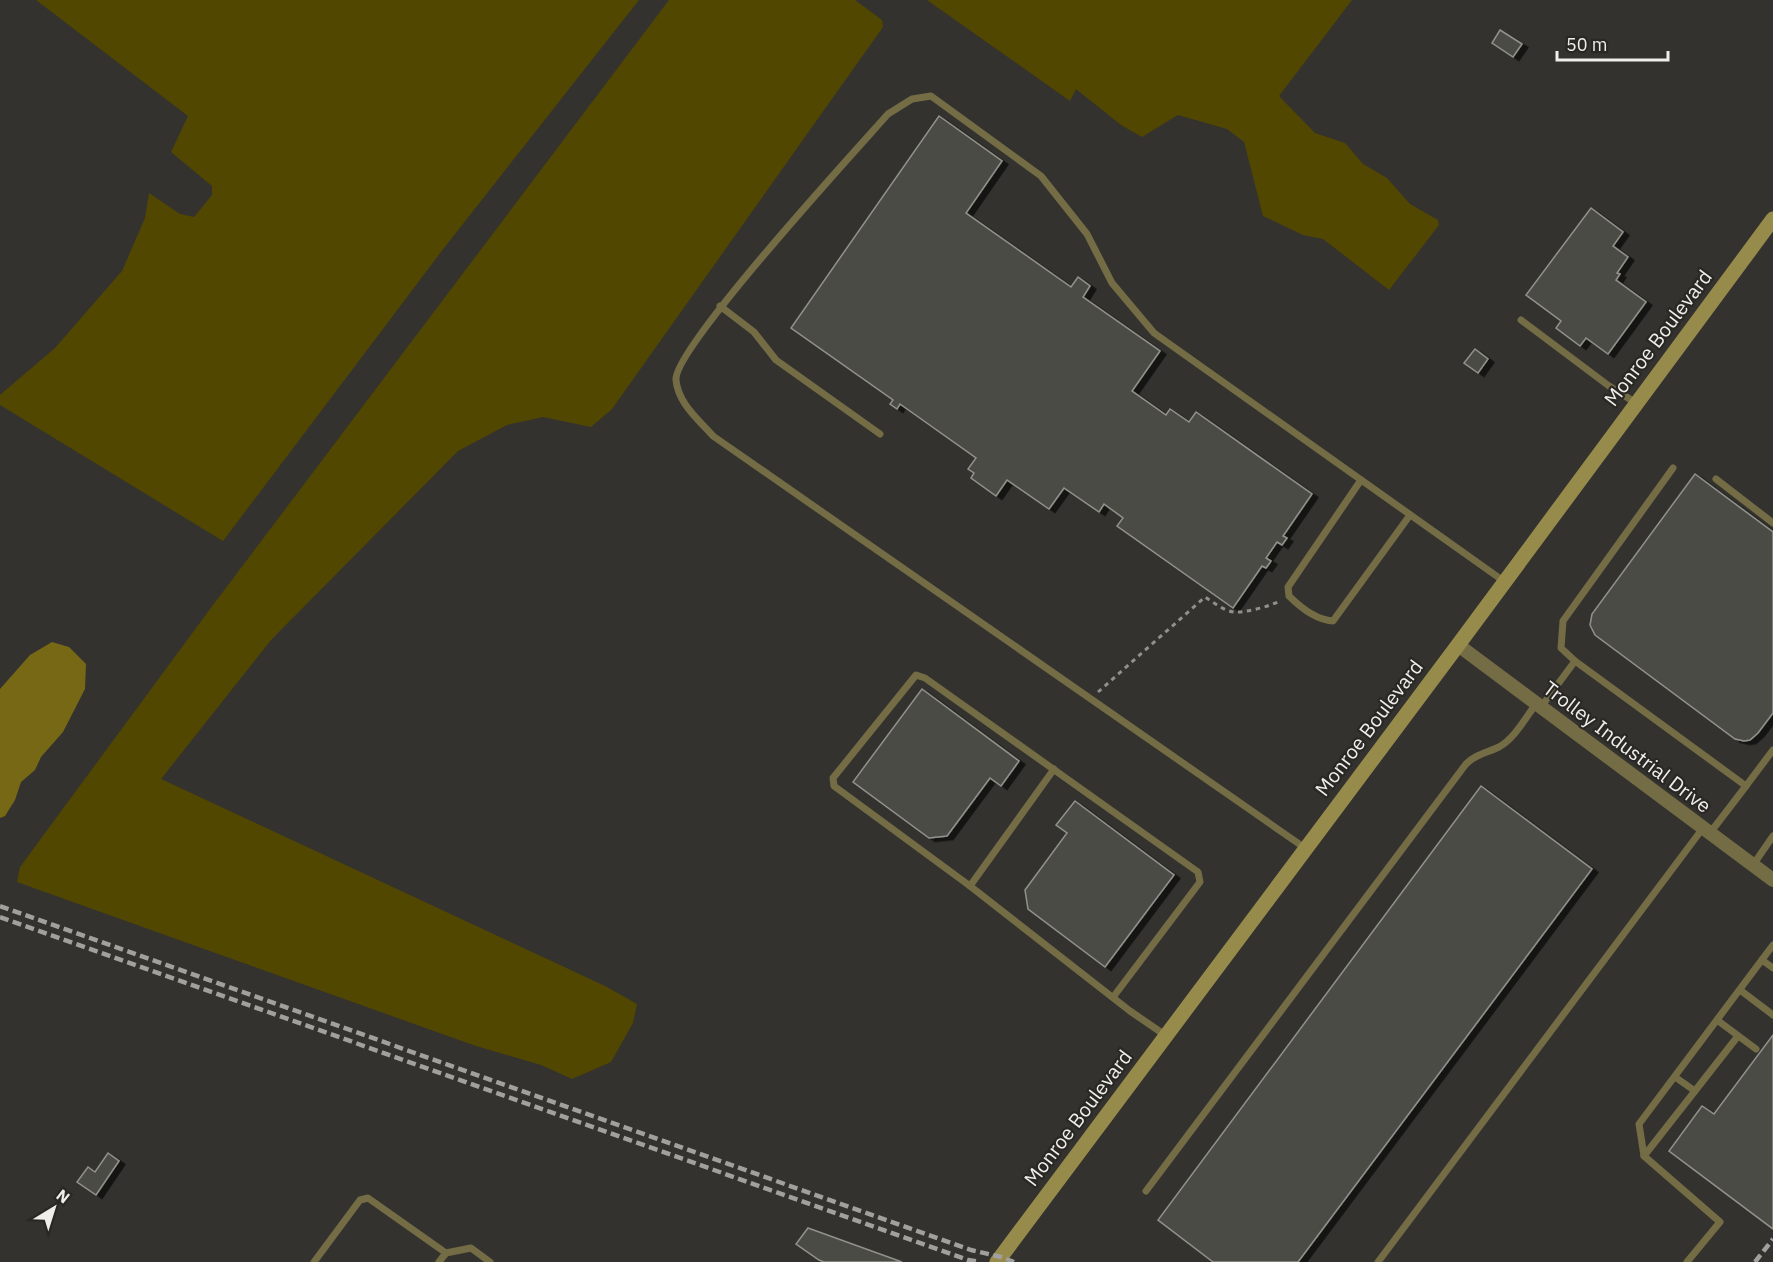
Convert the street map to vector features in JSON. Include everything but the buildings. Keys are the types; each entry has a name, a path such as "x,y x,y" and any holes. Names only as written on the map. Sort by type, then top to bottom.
{"street":[{"name":"Monroe Boulevard","path":"997,1262 1773,219"},
{"name":"Trolley Industrial Drive","path":"1458,645 1773,880"}],"lane":[{"path":"1305,848 713,436 683,402 675,378 685,356 720,306 888,114 912,99 931,96 1041,176 1088,234 1112,283 1155,333 1504,582"},
{"path":"720,306 754,332 776,360 880,434"},
{"path":"1521,320 1609,386 1636,403"},
{"path":"1673,468 1563,621 1561,648 1575,661 1746,786"},
{"path":"1716,479 1773,523"},
{"path":"1361,480 1288,587 1289,596 1324,620 1333,621 1410,515"},
{"path":"1146,1191 1466,764 1473,757 1500,746 1510,738 1575,661"},
{"path":"1114,996 1200,882 1198,872 925,678 916,675 834,778 834,786 970,886 1165,1035"},
{"path":"1378,1262 1707,831 1746,786 1773,750"},
{"path":"970,886 1054,770"},
{"path":"1753,865 1773,836"},
{"path":"1687,1262 1720,1222 1644,1156 1639,1124 1773,945"},
{"path":"1762,960 1773,968"},
{"path":"1740,990 1773,1015"},
{"path":"1718,1020 1756,1049"},
{"path":"1644,1156 1738,1036"},
{"path":"1676,1077 1695,1092"},
{"path":"314,1262 360,1200 368,1198 446,1253"},
{"path":"439,1262 446,1253 471,1248 490,1262"}],"path":[{"path":"1090,699 1204,597 1234,612 1271,606 1289,596"}],"shaded area":[{"path":"36,0 639,0 444,248 223,541 0,405 0,395 55,348 122,271 145,218 149,193 180,214 194,217 212,195 212,186 171,152 188,116"},
{"path":"669,0 855,0 882,20 883,27 612,409 591,427 543,417 507,425 458,451 271,640 161,779 605,986 637,1004 633,1023 611,1062 572,1079 541,1065 473,1045 17,882 20,867 213,605"},
{"path":"927,0 1352,0 1279,96 1315,133 1345,143 1363,164 1387,178 1410,204 1438,220 1439,225 1389,290 1323,239 1303,235 1263,216 1244,142 1227,129 1178,115 1142,137 1121,125 1076,89 1070,101"},
{"path":"52,642 69,647 86,664 85,689 63,732 41,757 35,770 21,782 15,800 5,816 0,818 0,689 30,655"}],"railway":[{"path":"0,906 971,1250 1014,1262"},
{"path":"0,917 968,1260 980,1262"},
{"path":"1755,1262 1773,1239"}]}
